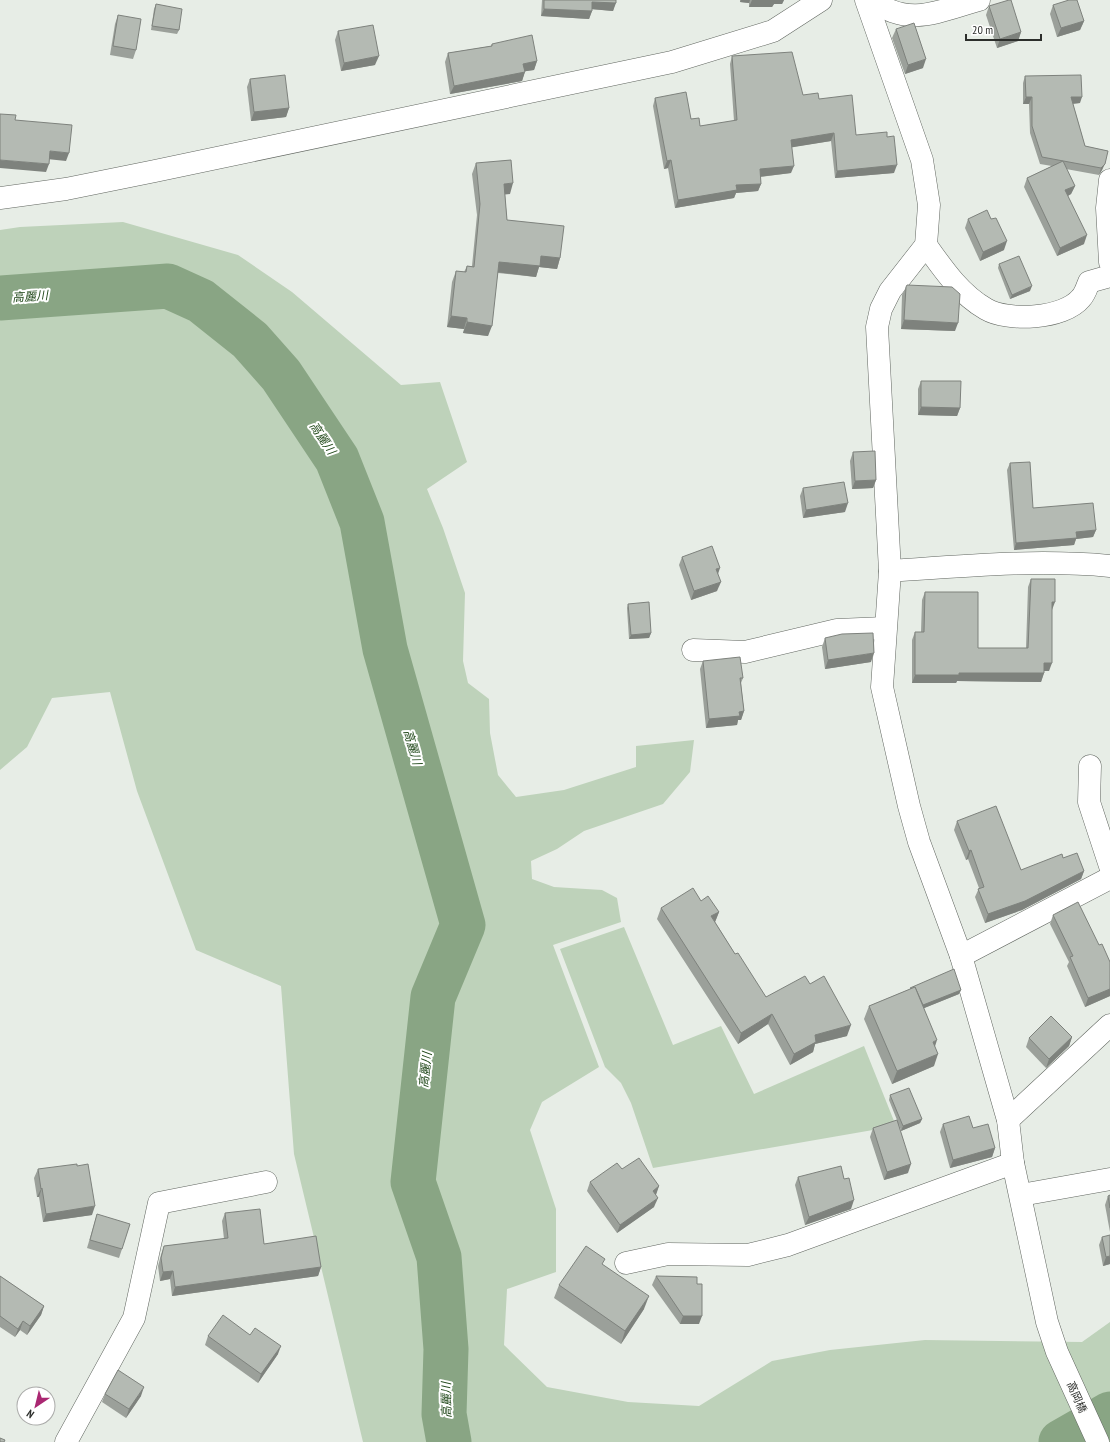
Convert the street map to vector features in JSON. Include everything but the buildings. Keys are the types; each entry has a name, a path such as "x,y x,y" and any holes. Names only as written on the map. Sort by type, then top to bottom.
{"street":[{"path":"0,198 66,189 155,171 672,62 774,31 821,0"},
{"path":"866,0 922,160 929,205 926,245 946,273 964,293 987,310 1013,317 1044,316 1069,307 1081,298 1089,282 1110,276"},
{"path":"872,0 884,9 907,16 931,14 979,0"},
{"path":"1110,180 1107,208 1110,262"},
{"name":"高岡橋","path":"926,245 890,291 882,309 877,327 890,571 882,686 909,806 919,842 961,956 1008,1120 1013,1163 1047,1322 1057,1352 1098,1442"},
{"path":"890,571 1010,563 1084,563 1110,566"},
{"path":"694,650 745,652 837,630 885,628"},
{"path":"1090,766 1089,802 1110,866"},
{"path":"961,956 1110,878"},
{"path":"1008,1120 1110,1025"},
{"path":"626,1263 668,1254 748,1255 788,1245 1013,1163"},
{"path":"1021,1195 1110,1179"},
{"path":"66,1442 134,1318 159,1203 266,1182"}],"green space":[{"path":"123,222 238,255 292,292 401,385 440,382 467,462 427,489 443,528 465,593 463,661 468,683 489,699 490,733 498,775 516,797 564,790 636,767 636,746 694,740 690,772 663,804 584,831 557,849 531,861 532,879 554,887 602,890 617,898 621,922 553,945 599,1067 542,1102 530,1130 556,1209 556,1272 507,1289 504,1345 547,1387 628,1402 699,1406 772,1361 830,1350 925,1340 1082,1342 1110,1322 1110,1442 363,1442 294,1154 281,986 196,950 137,791 110,692 52,698 27,747 0,770 0,230 20,227"},
{"path":"624,927 673,1045 721,1026 754,1094 864,1046 896,1126 653,1168 631,1103 621,1083 605,1067 560,949"}],"waterway":[{"name":"高麗川","path":"0,298 168,286 201,301 250,340 281,375 337,459 362,522 385,649 463,925 433,997 413,1182 439,1257 446,1349 444,1414 449,1442"},
{"name":"高麗川","path":"1061,1442 1110,1414"}]}
